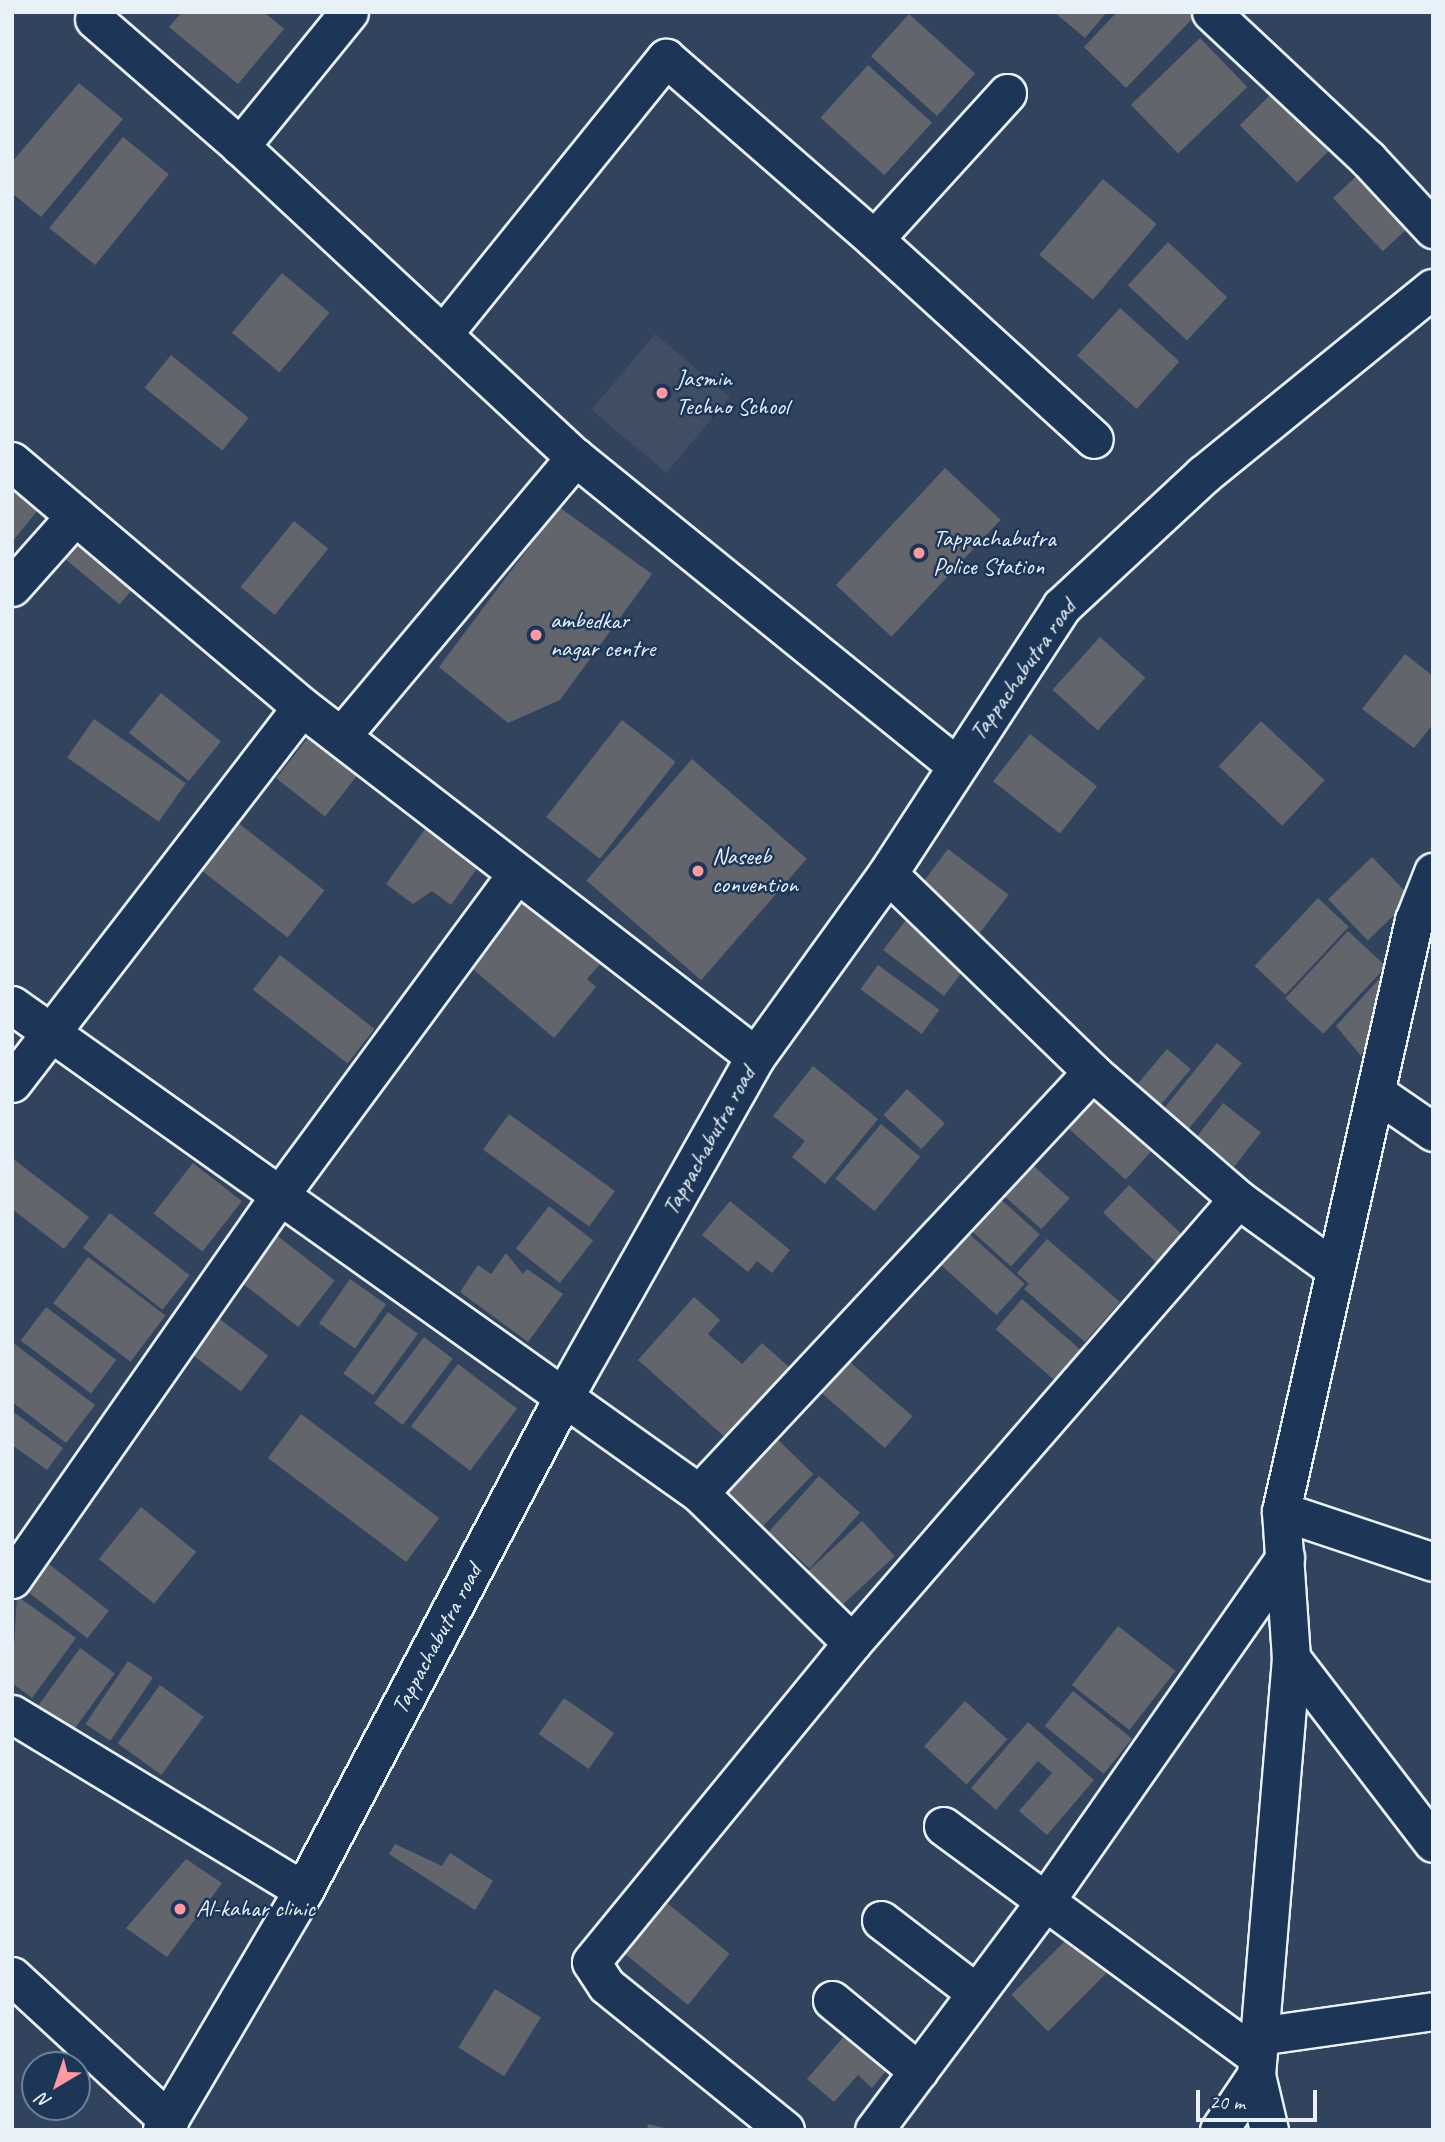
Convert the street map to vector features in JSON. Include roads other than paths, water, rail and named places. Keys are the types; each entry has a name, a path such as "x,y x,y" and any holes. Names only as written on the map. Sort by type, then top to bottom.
{"main road":[{"name":"Tappachabutra road","path":"166,2125 304,1891 562,1401 757,1057 888,874 1062,607 1204,475 1433,289"},
{"path":"12,462 302,707 342,735 757,1057"}],"street":[{"path":"240,146 349,12"},
{"path":"1211,12 1368,159 1433,229"},
{"path":"94,19 240,146 575,457 956,766"},
{"path":"443,334 666,58 874,239 1094,439"},
{"path":"874,239 1007,93"},
{"path":"342,735 575,457"},
{"path":"12,587 76,515"},
{"path":"12,1083 50,1030 302,707"},
{"path":"1269,2130 1257,2056 1291,1658 1281,1511 1332,1267 1378,1094 1415,920 1433,872"},
{"path":"12,1579 279,1196 517,873"},
{"path":"888,874 1092,1072 1238,1199 1332,1267"},
{"path":"12,1005 562,1401 699,1493 852,1643"},
{"path":"699,1493 1092,1072"},
{"path":"1378,1094 1433,1132"},
{"path":"785,2130 606,1985 591,1962 852,1643 1238,1199"},
{"path":"1281,1511 1433,1562"},
{"path":"874,2130 1046,1900 1284,1557"},
{"path":"1291,1658 1433,1843"},
{"path":"12,1714 304,1891"},
{"path":"943,1826 1257,2056"},
{"path":"880,1920 976,1993"},
{"path":"12,1976 166,2125"},
{"path":"832,2000 918,2071"},
{"path":"1219,2130 1257,2056 1433,2011"}],"place":[{"name":"Jasmin Techno School","path":"662,393"},
{"name":"Tappachabutra Police Station","path":"919,553"},
{"name":"ambedkar nagar centre","path":"536,635"},
{"name":"Naseeb convention","path":"698,871"},
{"name":"Al-kahar clinic","path":"180,1909"}]}
